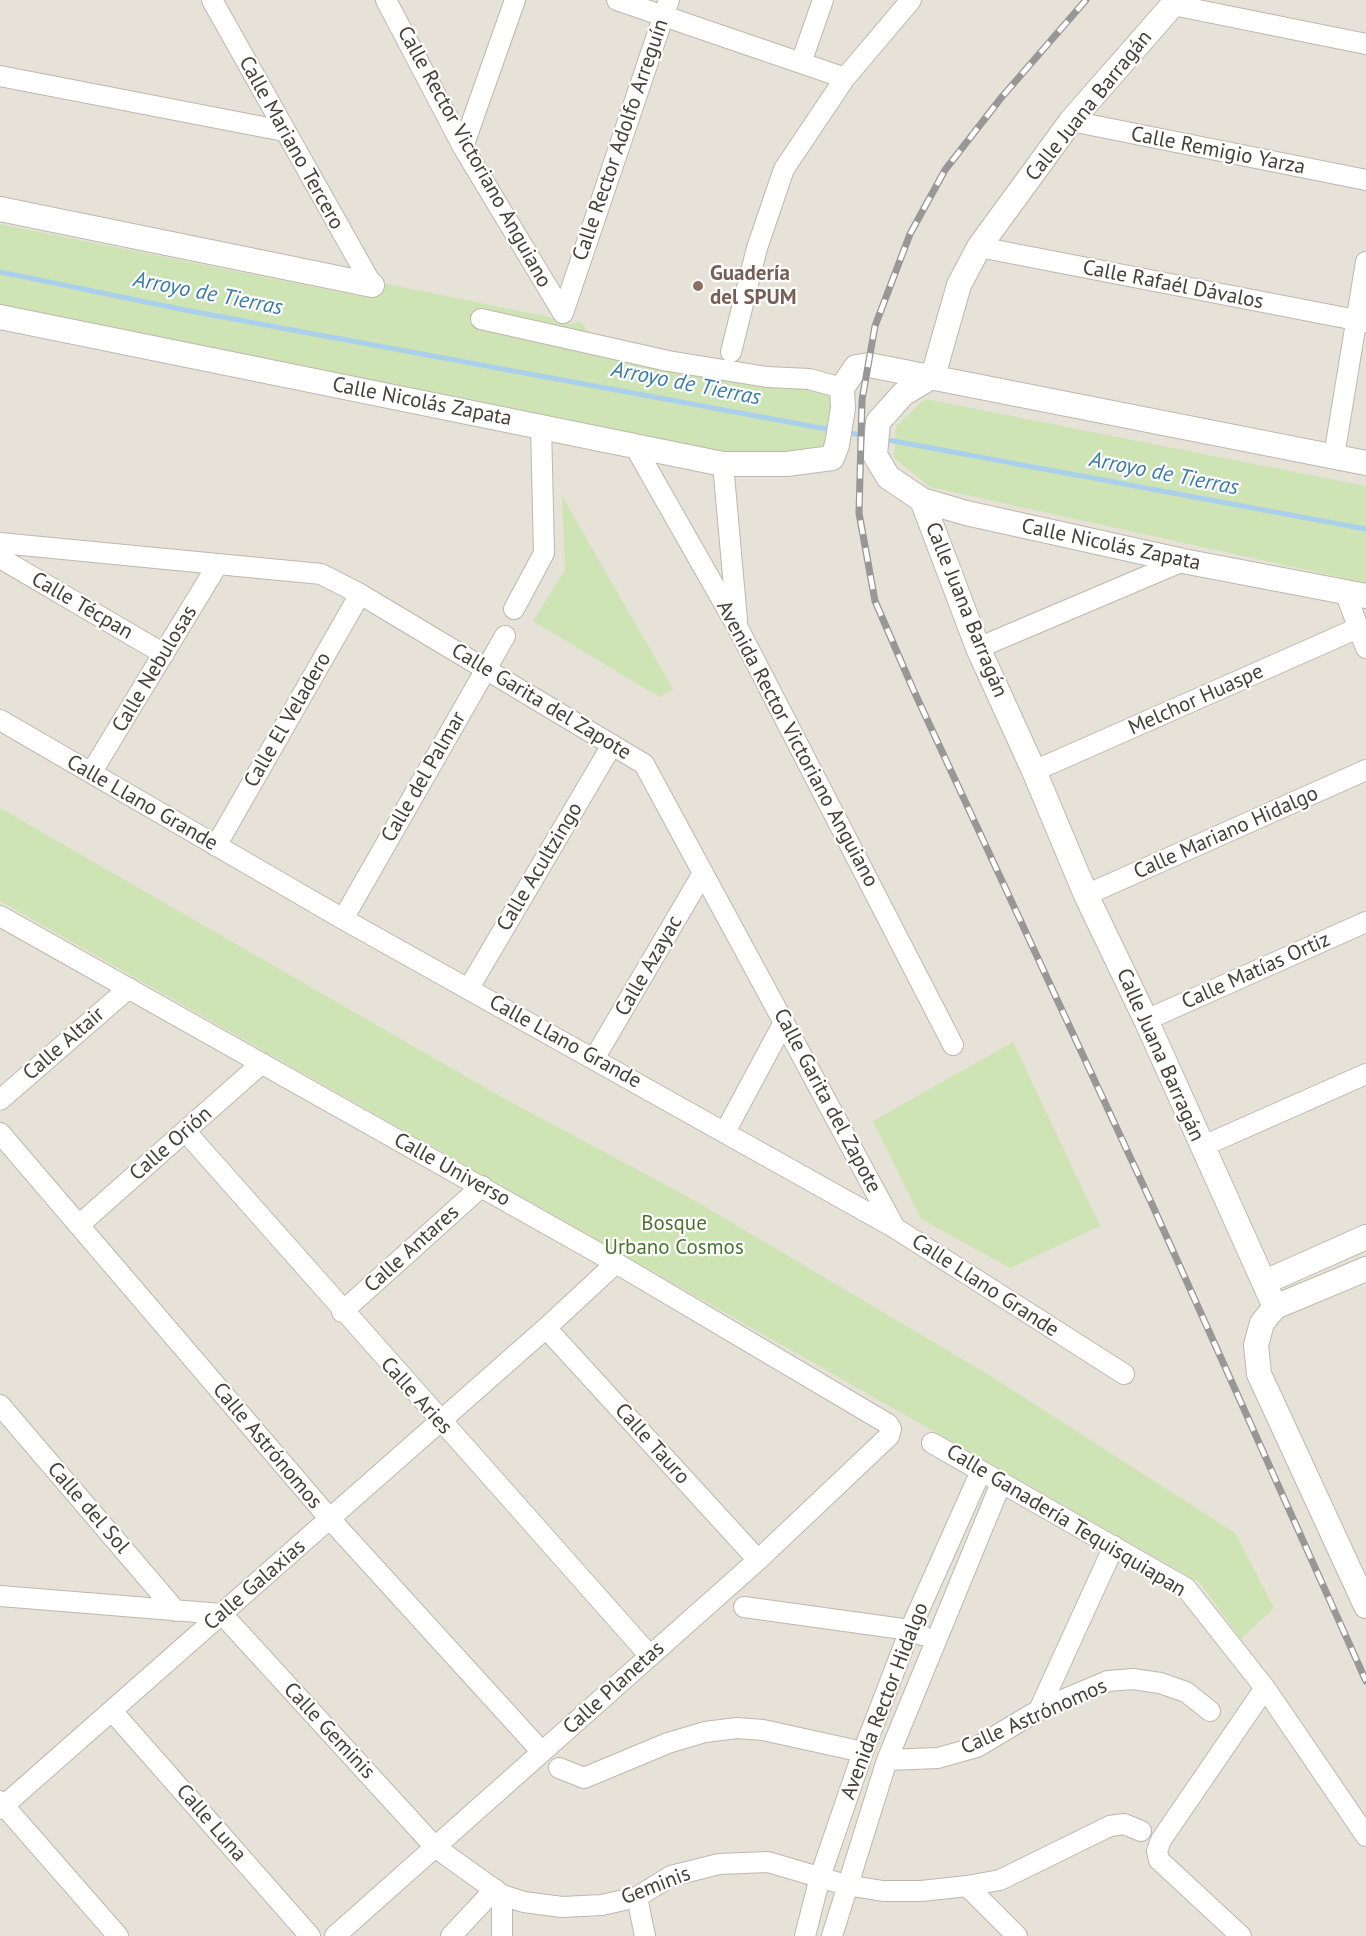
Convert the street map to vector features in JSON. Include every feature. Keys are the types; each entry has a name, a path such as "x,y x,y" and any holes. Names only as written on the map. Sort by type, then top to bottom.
{"street":[{"name":"Calle Mariano Tercero","path":"212,0 372,285"},
{"name":"Calle Rector Victoriano Anguiano","path":"386,0 463,147 563,314"},
{"path":"463,147 514,0"},
{"path":"617,0 666,8 801,63 845,78"},
{"path":"801,63 823,0"},
{"path":"731,352 757,248 784,169 845,78 911,0"},
{"path":"1175,2 1366,44"},
{"name":"Calle Juana Barragán","path":"933,375 959,285 979,247 1071,122 1175,2"},
{"name":"Calle Rector Adolfo Arreguín","path":"563,314 666,8"},
{"path":"0,76 284,131"},
{"name":"Calle Remigio Yarza","path":"1071,122 1366,180"},
{"path":"0,209 372,285"},
{"name":"Calle Rafaél Dávalos","path":"979,247 1361,321"},
{"path":"1334,456 1361,321 1366,262"},
{"name":"Calle Nicolás Zapata","path":"0,317 541,425 723,464 787,464 832,458 837,445 842,398"},
{"path":"481,320 668,362 767,377 809,379 842,398 856,367 869,364 1366,463"},
{"name":"Calle Nicolás Zapata","path":"933,375 903,394 878,422 875,454 888,477 922,500 966,513 1183,561 1355,594"},
{"path":"514,609 544,553 541,425"},
{"name":"Avenida Rector Victoriano Anguiano","path":"634,445 738,628 953,1046"},
{"path":"723,464 738,628"},
{"name":"Calle Juana Barragán","path":"922,500 978,648 1034,771 1086,895 1146,1020 1201,1148 1275,1307"},
{"name":"Calle Garita del Zapote","path":"0,543 321,574 360,594 486,668 644,764 895,1228"},
{"name":"Calle Técpan","path":"0,558 164,654"},
{"path":"978,648 1183,561"},
{"name":"Calle Nebulosas","path":"91,773 218,564"},
{"name":"Calle El Veladero","path":"216,846 360,594"},
{"path":"1355,594 1358,628 1366,648"},
{"name":"Melchor Huaspe","path":"1034,771 1358,628"},
{"name":"Calle del Palmar","path":"343,919 505,636"},
{"name":"Calle Llano Grande","path":"0,720 343,919 895,1228 1124,1374"},
{"name":"Calle Acultzingo","path":"469,988 612,745"},
{"name":"Calle Mariano Hidalgo","path":"1086,895 1366,770"},
{"name":"Calle Azayac","path":"594,1059 703,873"},
{"name":"Calle Universo","path":"0,916 616,1263 888,1424 891,1430 889,1436"},
{"name":"Calle Matías Ortiz","path":"1146,1020 1366,922"},
{"name":"Calle Altair","path":"0,1100 129,987"},
{"path":"725,1132 784,1022"},
{"name":"Calle Orión","path":"80,1225 262,1063"},
{"path":"1201,1148 1366,1074"},
{"name":"Calle Aries","path":"186,1132 342,1312 650,1656"},
{"name":"Calle Astrónomos","path":"0,1133 330,1519 542,1752"},
{"name":"Calle Antares","path":"342,1312 482,1186"},
{"path":"1265,1282 1366,1237"},
{"name":"Calle Galaxias","path":"1,1805 112,1711 330,1519 616,1263"},
{"path":"1366,1269 1275,1307 1262,1323 1256,1345 1259,1374 1366,1606"},
{"name":"Calle Tauro","path":"546,1328 758,1560"},
{"name":"Calle del Sol","path":"0,1405 176,1611"},
{"name":"Calle Planetas","path":"335,1936 758,1560 889,1436"},
{"name":"Calle Ganadería Tequisquiapan","path":"932,1443 1186,1588 1265,1688 1366,1836"},
{"name":"Avenida Rector Hidalgo","path":"805,1936 820,1877 863,1752 910,1630 981,1471"},
{"name":"Avenida Rector Hidalgo","path":"832,1936 846,1885 887,1760 1001,1483"},
{"path":"1039,1710 1114,1546"},
{"path":"0,1596 222,1614"},
{"path":"744,1606 910,1630 936,1640"},
{"name":"Calle Geminis","path":"222,1614 435,1847"},
{"name":"Calle Astrónomos","path":"887,1760 938,1758 977,1747 1039,1710 1108,1681 1133,1679 1160,1683 1186,1692 1210,1711"},
{"path":"1241,1936 1159,1860 1157,1851 1161,1840 1265,1688"},
{"name":"Calle Luna","path":"112,1711 310,1936"},
{"path":"559,1768 584,1778 668,1743 705,1732 737,1728 763,1730 863,1752"},
{"path":"1,1805 118,1936"},
{"name":"Geminis","path":"435,1847 498,1892 524,1902 562,1907 602,1905 637,1897 671,1876 719,1864 768,1862 846,1885 883,1892 967,1886 1000,1880 1110,1826 1124,1824 1142,1831"},
{"path":"967,1886 1017,1936"},
{"path":"451,1936 498,1892"},
{"path":"498,1892 502,1936"},
{"path":"637,1897 645,1936"}],"shaded area":[{"path":"0,0 1366,0 1366,1936 0,1936"}],"green space":[{"path":"0,224 364,297 382,283 545,316 570,324 581,321 590,336 634,342 829,388 838,421 826,448 800,459 728,454 0,309"},
{"path":"925,399 1366,486 1366,583 930,487 894,458 896,426"},
{"path":"562,496 673,689 659,697 533,621 565,570"},
{"name":"Bosque Urbano Cosmos","path":"0,808 505,1099 692,1199 989,1375 1235,1533 1274,1608 1241,1639 1199,1582 0,901"},
{"path":"1013,1042 1100,1226 1010,1268 921,1219 873,1121"}],"waterway":[{"name":"Arroyo de Tierras","path":"0,272 190,311 832,430"},
{"name":"Arroyo de Tierras","path":"845,432 871,437"},
{"name":"Arroyo de Tierras","path":"883,439 1366,529"}],"railway":[{"path":"1086,0 1001,98 945,170 910,234 875,326 862,400 859,513 875,601 913,689 1151,1202 1366,1681"}],"place":[{"name":"Guadería del SPUM","path":"698,286"}]}
